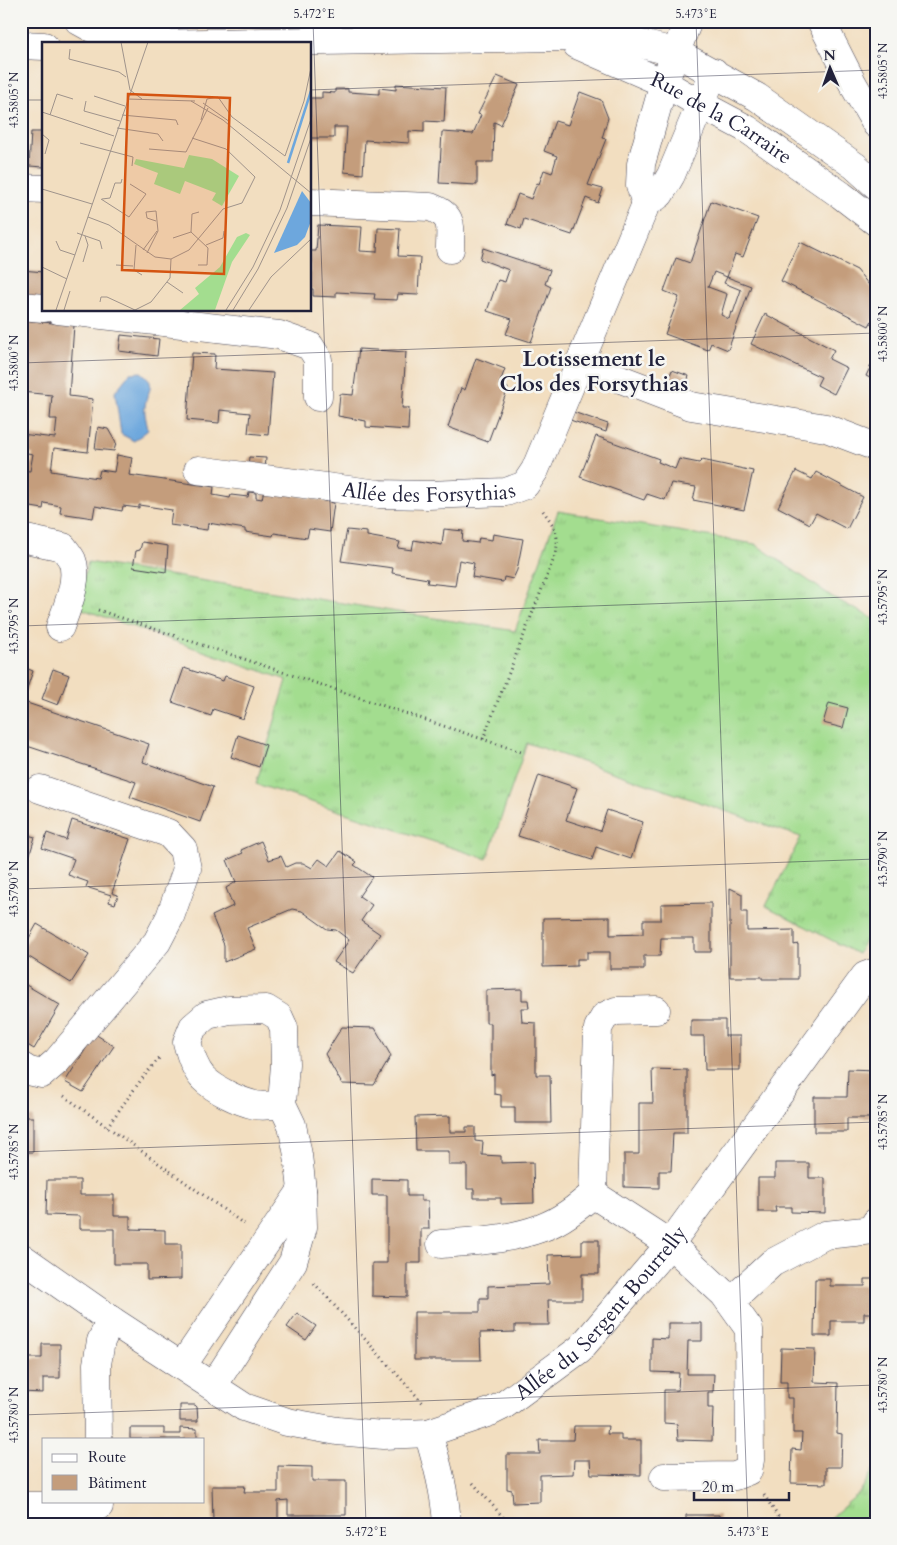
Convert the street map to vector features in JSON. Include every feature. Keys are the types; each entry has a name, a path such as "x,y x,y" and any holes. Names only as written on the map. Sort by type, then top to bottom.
{"street":[{"name":"Rue de la Carraire","path":"79,21 99,32 142,42"},
{"path":"646,204 640,185 641,164 664,83 688,21"},
{"path":"820,21 876,124"},
{"name":"Rue de la Carraire","path":"182,42 350,31 464,30 557,38 624,40 675,52 714,72 757,97 855,166 876,185"},
{"name":"Rue de la Carraire","path":"557,38 608,57 664,83 746,129 875,221"},
{"path":"21,45 42,46"},
{"name":"Allée des Forsythias","path":"198,470 379,494 428,495 506,492 525,485 535,470 646,204 660,194 671,175 714,72"},
{"path":"21,188 42,189"},
{"path":"311,202 430,207 442,211 450,224 450,249"},
{"path":"21,306 42,308"},
{"path":"67,311 278,335 302,343 310,346 318,359 318,397"},
{"path":"579,363 691,406 826,428 876,447"},
{"path":"21,538 63,547 72,560 75,576 60,627"},
{"path":"21,1066 29,1071 42,1074 64,1054 157,942 170,917 187,868 183,849 168,834 40,789"},
{"name":"Allée du Sergent Bourrelly","path":"21,1257 111,1320 244,1406 287,1422 337,1431 384,1435 428,1433 490,1412 504,1405 580,1349 670,1244 865,976 876,972"},
{"path":"213,1386 293,1262 303,1227 302,1190 292,1125 282,1104 285,1064 284,1028 279,1017 266,1009 230,1010 207,1015 193,1027 187,1042 192,1060 202,1077 221,1090 256,1106 282,1104"},
{"path":"441,1244 505,1238 542,1228 575,1209 593,1194 598,1028 605,1016 616,1011 656,1010"},
{"path":"182,1366 302,1190"},
{"path":"593,1194 670,1244 724,1294 749,1329 750,1460 748,1471 735,1476 664,1476"},
{"path":"730,1302 772,1263 825,1235 874,1230 876,1222"},
{"path":"98,1438 97,1364 101,1340 111,1320"},
{"path":"428,1433 440,1474 446,1505 447,1524"},
{"path":"21,1506 99,1510"}],"path":[{"path":"483,739 559,541 557,531 525,485"},
{"path":"69,601 524,753"},
{"path":"107,1127 157,1059 187,1042"},
{"path":"440,1474 461,1470 509,1524"}],"green space":[{"path":"558,511 755,544 834,598 876,620 876,919 858,954 766,906 801,837 527,743 487,859 256,784 287,680 76,607 88,562 515,631"},
{"path":"876,1465 876,1524 824,1524 860,1492"}],"water":[{"path":"141,372 150,385 145,410 148,430 134,441 121,434 115,392 130,373"}],"building":[{"path":"497,76 519,85 501,125 494,122 493,162 477,162 477,185 439,183 442,132 473,134 481,115 478,114"},
{"path":"396,84 446,87 444,122 424,121 424,132 409,131 409,143 365,140 363,174 344,172 347,127 334,127 334,138 311,138 311,98 322,98 322,92 335,93 335,89 348,89 348,92 379,94 379,88 396,90"},
{"path":"580,92 601,100 608,118 602,138 606,139 588,185 603,189 598,203 586,198 572,235 524,219 521,229 507,224 518,194 531,199 544,170 552,173 557,156 544,151 555,121 568,125"},
{"path":"31,132 42,132 42,167 29,166"},
{"path":"711,201 758,218 743,257 735,254 727,277 751,286 728,350 711,343 708,350 665,334 679,297 664,291 676,258 690,263","holes":["714,272 727,277 724,283 741,290 729,319 721,315 727,294 708,287"]},
{"path":"318,225 362,227 360,251 377,252 378,228 400,229 398,256 420,257 418,295 398,294 397,300 374,299 375,294 336,292 336,297 313,296 313,289 311,289 311,251 316,251"},
{"path":"800,242 857,270 876,294 876,313 869,326 781,281"},
{"path":"483,248 550,270 545,284 551,287 531,342 506,334 512,319 487,311 498,280 505,282 509,270 480,259"},
{"path":"22,270 42,272 42,302 21,300"},
{"path":"765,314 834,350 829,359 847,368 834,394 817,385 821,377 751,344"},
{"path":"21,320 74,325 69,396 93,399 88,452 54,448 51,471 98,478 100,470 114,472 117,455 132,458 129,475 214,487 213,495 230,498 231,495 248,497 249,492 256,493 256,498 262,499 264,489 334,503 330,532 309,529 307,538 274,533 273,536 245,532 245,529 208,523 207,530 170,525 172,510 139,505 139,508 123,506 122,511 95,506 93,518 60,513 61,506 44,503 43,509 25,506 25,501 21,500 21,470 30,471 33,454 21,452 21,434 55,438 57,419 50,419 52,395 21,392"},
{"path":"121,335 159,339 157,356 119,351"},
{"path":"359,349 406,352 402,408 409,408 408,430 366,427 366,421 338,416 340,394 353,395"},
{"path":"192,353 215,354 214,369 273,373 268,435 248,433 250,413 220,410 219,423 187,420"},
{"path":"876,355 876,381 866,376"},
{"path":"476,358 505,369 499,385 508,388 488,442 448,427 461,388 465,390"},
{"path":"672,370 689,376 684,390 667,383"},
{"path":"573,412 608,424 606,432 570,420"},
{"path":"98,427 108,429 116,443 114,451 95,449"},
{"path":"596,436 659,459 658,462 675,469 679,459 699,463 702,460 753,471 744,510 693,500 696,487 671,483 665,500 647,494 644,500 580,477"},
{"path":"249,457 266,458 265,471 248,469"},
{"path":"796,471 812,479 816,472 863,497 847,529 816,513 810,524 778,507"},
{"path":"444,529 463,531 462,541 478,543 479,538 492,540 493,534 523,539 517,570 513,579 504,577 503,582 472,577 474,563 459,560 455,586 427,583 428,579 392,573 393,568 341,561 347,530 367,532 367,536 400,542 398,548 412,550 414,540 442,545"},
{"path":"142,542 168,546 166,572 133,567 136,551 140,550"},
{"path":"21,547 26,548 22,567 21,567"},
{"path":"21,666 33,671 26,691 21,690"},
{"path":"184,668 223,681 225,676 254,686 243,719 213,709 211,716 172,702"},
{"path":"53,669 69,675 58,705 42,699"},
{"path":"21,701 149,744 143,762 213,787 200,822 130,797 136,782 21,744"},
{"path":"829,703 848,708 843,728 823,723"},
{"path":"238,735 266,745 259,767 231,757"},
{"path":"539,775 577,788 566,820 600,831 607,810 643,822 631,859 596,847 592,860 518,836"},
{"path":"72,820 130,839 112,893 118,895 115,904 109,902 111,895 86,887 88,882 68,875 74,859 42,848 47,833 66,840"},
{"path":"21,833 35,837 23,877 21,877"},
{"path":"261,841 269,860 281,856 286,867 295,863 303,863 312,868 319,859 329,866 340,851 357,862 354,865 372,877 359,896 372,905 361,921 380,934 353,973 334,962 349,940 336,930 327,929 302,911 292,909 247,928 256,949 224,962 224,945 212,916 233,906 226,888 236,882 227,860 243,853 241,850"},
{"path":"730,888 742,894 742,912 747,912 747,931 794,930 794,945 798,944 798,979 730,977"},
{"path":"711,903 711,952 694,952 694,938 661,938 660,956 644,956 644,969 610,969 610,952 587,952 587,959 577,959 577,966 543,967 543,918 610,917 610,935 643,934 643,920 661,920 661,904"},
{"path":"37,924 89,955 71,983 21,952"},
{"path":"21,982 60,1005 34,1049 21,1041"},
{"path":"522,989 522,1000 528,1000 529,1008 521,1008 522,1022 536,1023 536,1075 550,1075 551,1123 515,1123 515,1107 501,1107 501,1095 494,1094 494,1074 491,1075 491,1023 486,1023 486,990"},
{"path":"691,1020 725,1020 725,1036 740,1036 740,1070 705,1070 704,1036 691,1036"},
{"path":"342,1027 375,1028 391,1056 374,1085 342,1084 325,1054"},
{"path":"95,1034 114,1046 83,1092 65,1082"},
{"path":"652,1069 687,1070 687,1133 673,1133 671,1171 659,1171 659,1188 624,1187 624,1154 639,1154 639,1103 653,1103"},
{"path":"848,1069 876,1070 876,1118 847,1118 847,1132 814,1132 814,1097 847,1097"},
{"path":"450,1116 450,1132 466,1132 466,1127 475,1127 475,1141 483,1142 482,1155 501,1156 501,1163 533,1162 534,1203 501,1204 501,1198 474,1198 474,1189 467,1189 467,1165 449,1165 449,1151 416,1151 415,1117"},
{"path":"21,1117 33,1117 33,1152 21,1152"},
{"path":"775,1163 809,1163 809,1178 825,1178 825,1213 791,1212 791,1207 775,1207 776,1212 758,1212 758,1178 775,1178"},
{"path":"372,1179 407,1180 407,1196 421,1196 421,1201 428,1201 429,1229 421,1229 421,1263 407,1263 407,1297 372,1296 372,1263 387,1263 387,1195 372,1195"},
{"path":"47,1180 80,1180 80,1195 114,1195 114,1216 130,1216 130,1229 165,1230 165,1244 181,1244 181,1279 147,1280 147,1264 114,1264 114,1229 80,1229 80,1216 46,1215"},
{"path":"582,1240 599,1240 599,1274 582,1274 582,1300 548,1300 549,1325 515,1325 515,1332 480,1333 481,1360 414,1360 414,1312 480,1312 480,1298 488,1298 488,1286 549,1284 548,1255 582,1254"},
{"path":"815,1279 830,1279 830,1286 865,1286 865,1279 876,1279 876,1313 864,1313 864,1321 831,1321 831,1336 814,1336"},
{"path":"297,1313 316,1326 306,1340 287,1327"},
{"path":"668,1323 702,1323 702,1341 688,1341 687,1374 714,1374 713,1392 708,1392 708,1408 713,1408 712,1441 678,1440 677,1424 664,1423 664,1390 678,1390 679,1373 652,1372 652,1338 668,1339"},
{"path":"21,1343 26,1343 26,1358 42,1358 42,1344 60,1344 60,1378 43,1378 43,1393 21,1392"},
{"path":"781,1348 815,1349 814,1382 838,1383 837,1433 842,1434 841,1467 826,1467 826,1484 791,1483 792,1449 801,1450 802,1433 793,1433 793,1398 787,1398 787,1382 780,1382"},
{"path":"180,1405 195,1405 197,1407 198,1421 180,1421"},
{"path":"574,1426 608,1426 607,1434 621,1434 621,1440 641,1440 641,1475 591,1474 590,1460 574,1460 573,1474 540,1475 540,1502 513,1503 512,1490 507,1489 507,1454 540,1454 539,1440 573,1440"},
{"path":"130,1428 164,1428 164,1434 180,1434 180,1428 197,1429 197,1438 130,1438"},
{"path":"278,1466 312,1467 312,1481 346,1481 346,1515 288,1515 288,1500 278,1501 278,1524 244,1524 243,1521 213,1521 212,1486 245,1486 244,1492 278,1492"},
{"path":"686,1515 719,1515 719,1524 686,1524"}],"district":[{"name":"Lotissement le Clos des Forsythias","path":"594,370"}]}
